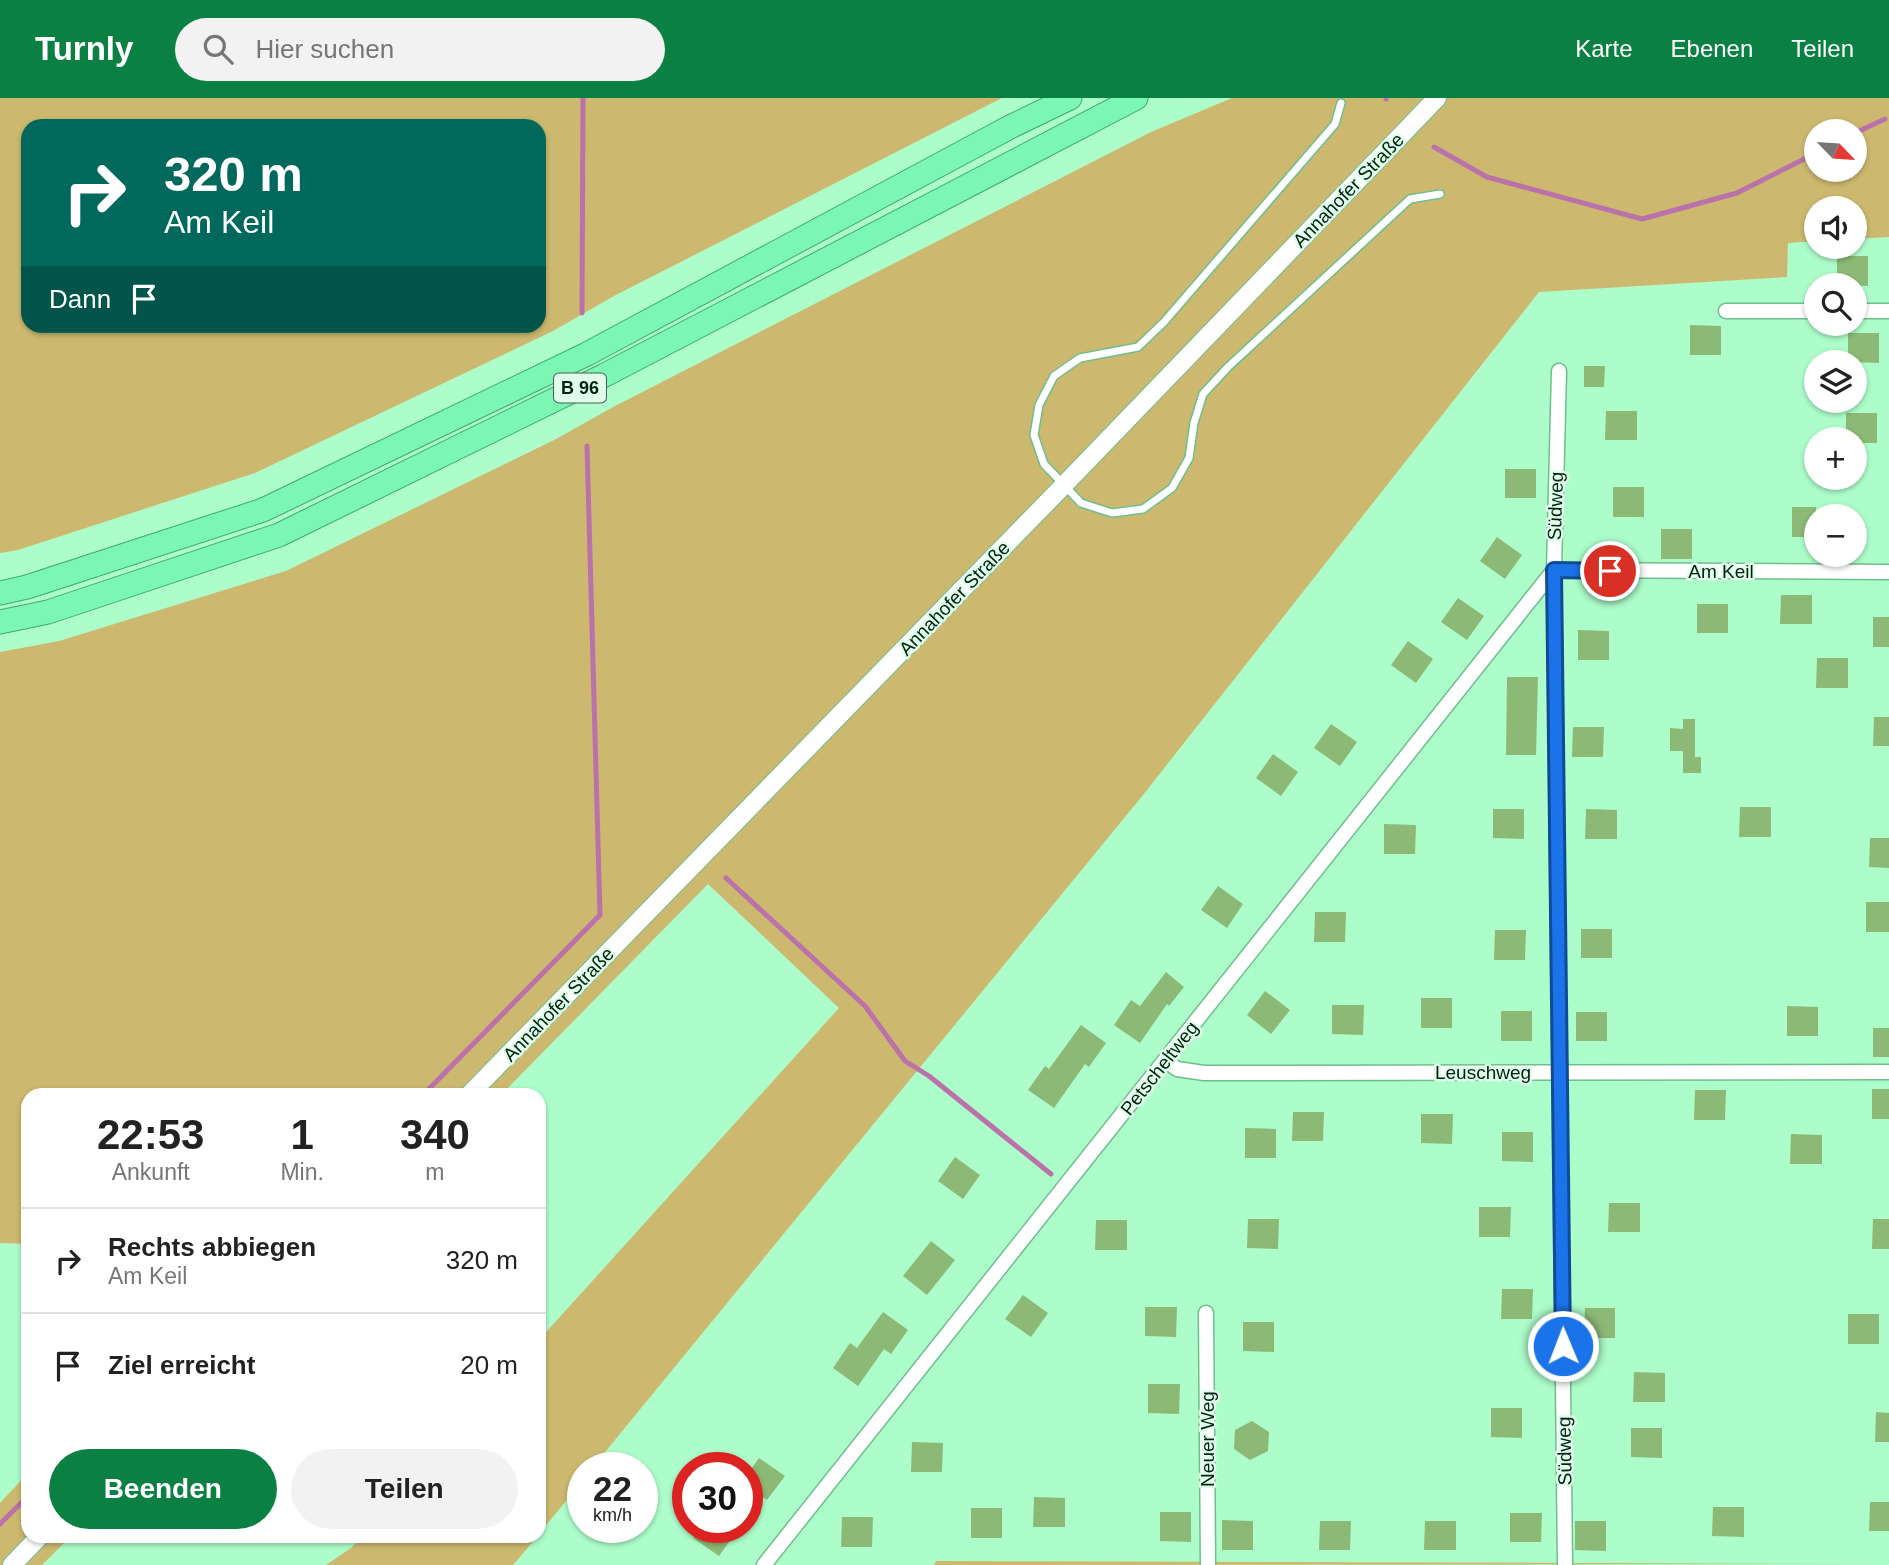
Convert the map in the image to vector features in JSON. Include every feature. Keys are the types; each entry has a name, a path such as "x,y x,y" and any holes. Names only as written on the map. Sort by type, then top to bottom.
{"highway":[{"name":"B 96","path":"0,593 27,587 263,510 587,354 1070,98"},
{"name":"B 96","path":"0,622 48,612 279,535 603,376 1136,98"}],"street":[{"name":"Annahofer Straße","path":"476,1088 1437,98"},
{"path":"1726,311 1804,311"},
{"path":"1867,311 1889,311"},
{"name":"Südweg","path":"1559,371 1554,570 1565,1565"},
{"name":"Am Keil","path":"1554,570 1889,572"},
{"name":"Petscheltweg","path":"772,1562 1165,1060 1554,570"},
{"name":"Leuschweg","path":"1165,1060 1177,1069 1204,1073 1889,1072"},
{"name":"Neuer Weg","path":"1206,1313 1208,1565"},
{"path":"12,1565 33,1543"}],"lane":[{"path":"1341,103 1335,124 1164,322 1138,347 1080,358 1054,376 1039,405 1034,435 1044,464 1081,503 1112,513 1143,509 1172,488 1189,458 1194,424 1203,394 1219,376 1409,199 1440,194"}],"shaded area":[{"path":"0,98 1002,98 614,296 553,331 255,473 18,550 0,553"},
{"path":"1232,98 1889,98 1889,237 1867,238 1867,196 1804,196 1804,242 1788,243 1787,277 1539,292 1143,795 605,1452 567,1452 567,1500 546,1525 546,1332 839,1008 708,884 508,1088 21,1088 21,1244 0,1243 0,652 59,641 286,571 556,439 615,406 1151,132"},
{"path":"21,1480 21,1543 64,1543 42,1565 0,1565 0,1503"},
{"path":"356,1543 532,1543 513,1565 326,1565"},
{"path":"936,1561 1889,1564 934,1565"}],"building":[{"path":"1868,256 1868,286 1867,273 1837,273 1837,259 1867,259"},
{"path":"1690,325 1721,326 1721,355 1690,355"},
{"path":"1879,333 1879,363 1867,363 1867,350 1848,350 1848,336"},
{"path":"1584,366 1605,366 1604,387 1584,387"},
{"path":"1606,411 1637,411 1637,440 1605,440"},
{"path":"1846,413 1877,413 1877,443 1867,443 1867,427 1846,427"},
{"path":"1505,469 1536,469 1536,498 1505,498"},
{"path":"1613,487 1644,487 1644,517 1613,517"},
{"path":"1792,507 1804,507 1804,537 1792,537"},
{"path":"1661,529 1692,529 1692,559 1661,559"},
{"path":"1497,537 1522,555 1505,579 1480,561"},
{"path":"1781,595 1812,595 1812,624 1780,624"},
{"path":"1458,598 1484,616 1467,640 1441,622"},
{"path":"1697,604 1728,604 1728,633 1697,633"},
{"path":"1873,617 1889,617 1889,647 1873,647"},
{"path":"1578,630 1609,631 1609,660 1578,660"},
{"path":"1408,641 1433,659 1416,683 1391,665"},
{"path":"1817,658 1848,658 1848,688 1816,688"},
{"path":"1507,677 1538,677 1536,755 1506,755"},
{"path":"1874,717 1889,717 1889,746 1873,746"},
{"path":"1683,719 1695,719 1695,757 1701,757 1701,773 1683,773 1683,751 1670,751 1670,728 1683,729"},
{"path":"1331,724 1357,742 1340,766 1314,748"},
{"path":"1573,727 1604,727 1603,757 1572,757"},
{"path":"1273,754 1298,772 1281,796 1256,778"},
{"path":"1740,807 1771,807 1771,837 1739,837"},
{"path":"1493,809 1524,809 1524,839 1493,838"},
{"path":"1586,809 1617,810 1617,839 1585,839"},
{"path":"1384,824 1416,825 1415,854 1384,854"},
{"path":"1870,838 1889,838 1889,868 1869,867"},
{"path":"1218,886 1243,904 1227,928 1201,910"},
{"path":"1866,902 1889,902 1889,932 1866,932"},
{"path":"1315,912 1346,912 1345,942 1314,942"},
{"path":"1581,929 1612,929 1612,958 1581,958"},
{"path":"1495,930 1526,930 1525,960 1494,960"},
{"path":"1166,972 1184,987 1169,1006 1167,1004 1140,1043 1114,1025 1131,1000 1140,1006"},
{"path":"1265,991 1290,1010 1271,1034 1247,1015"},
{"path":"1421,998 1452,998 1452,1028 1421,1028"},
{"path":"1332,1005 1364,1005 1363,1035 1332,1034"},
{"path":"1787,1006 1818,1007 1818,1036 1787,1036"},
{"path":"1501,1011 1532,1011 1532,1041 1501,1041"},
{"path":"1576,1012 1607,1012 1607,1041 1576,1041"},
{"path":"1081,1025 1106,1043 1089,1067 1085,1064 1054,1108 1028,1090 1045,1066 1049,1069"},
{"path":"1873,1028 1889,1028 1889,1057 1873,1057"},
{"path":"1872,1089 1889,1089 1889,1119 1872,1119"},
{"path":"1695,1090 1726,1090 1725,1120 1694,1120"},
{"path":"1293,1112 1324,1112 1323,1141 1292,1141"},
{"path":"1421,1114 1453,1114 1452,1144 1421,1143"},
{"path":"1245,1128 1276,1129 1276,1158 1245,1158"},
{"path":"1502,1132 1533,1132 1533,1162 1502,1161"},
{"path":"1791,1134 1822,1135 1822,1164 1790,1164"},
{"path":"955,1157 980,1175 963,1199 938,1181"},
{"path":"1609,1203 1640,1203 1640,1232 1608,1232"},
{"path":"1479,1207 1511,1207 1510,1237 1479,1237"},
{"path":"1248,1219 1279,1219 1278,1249 1247,1248"},
{"path":"1873,1219 1889,1219 1889,1249 1872,1249"},
{"path":"1096,1220 1127,1220 1127,1250 1095,1250"},
{"path":"931,1241 955,1260 927,1295 903,1276"},
{"path":"1502,1289 1533,1289 1532,1319 1501,1319"},
{"path":"1023,1295 1048,1313 1031,1337 1005,1319"},
{"path":"1145,1307 1177,1307 1176,1337 1145,1336"},
{"path":"1585,1308 1615,1308 1615,1338 1584,1338"},
{"path":"883,1312 908,1330 891,1354 884,1349 858,1386 833,1368 850,1343 857,1348"},
{"path":"1848,1314 1879,1314 1879,1344 1848,1344"},
{"path":"1243,1322 1274,1322 1274,1352 1243,1351"},
{"path":"1634,1372 1665,1373 1665,1402 1633,1402"},
{"path":"1148,1384 1180,1384 1179,1414 1148,1413"},
{"path":"1491,1408 1522,1408 1522,1438 1491,1437"},
{"path":"1876,1412 1889,1413 1889,1442 1875,1442"},
{"path":"1252,1421 1269,1432 1268,1451 1250,1460 1234,1449 1235,1430"},
{"path":"1631,1428 1662,1428 1662,1458 1631,1457"},
{"path":"912,1442 943,1443 942,1472 911,1472"},
{"path":"763,1461 785,1476 767,1500 763,1497"},
{"path":"1034,1497 1065,1498 1065,1527 1033,1527"},
{"path":"1870,1502 1889,1502 1889,1531 1869,1531"},
{"path":"1713,1507 1744,1507 1744,1537 1712,1536"},
{"path":"971,1508 1002,1508 1002,1538 971,1538"},
{"path":"1160,1512 1191,1512 1191,1542 1160,1541"},
{"path":"1510,1513 1542,1513 1541,1542 1510,1542"},
{"path":"842,1517 873,1517 872,1547 841,1547"},
{"path":"1222,1520 1253,1521 1253,1550 1222,1550"},
{"path":"1320,1521 1351,1521 1350,1550 1319,1550"},
{"path":"1425,1521 1456,1521 1456,1550 1424,1550"},
{"path":"1575,1521 1606,1521 1606,1551 1575,1550"},
{"path":"700,1543 728,1543 719,1556"}],"waterway":[{"path":"582,313 583,98"},
{"path":"1867,127 1885,119"},
{"path":"1434,147 1487,177 1642,219 1737,193 1804,159"},
{"path":"430,1088 600,915 587,446"},
{"path":"726,878 865,1006 905,1061 929,1076 1051,1174"},
{"path":"0,1524 21,1503"}],"route":[{"path":"1563,1346 1554,570 1610,571"}]}
